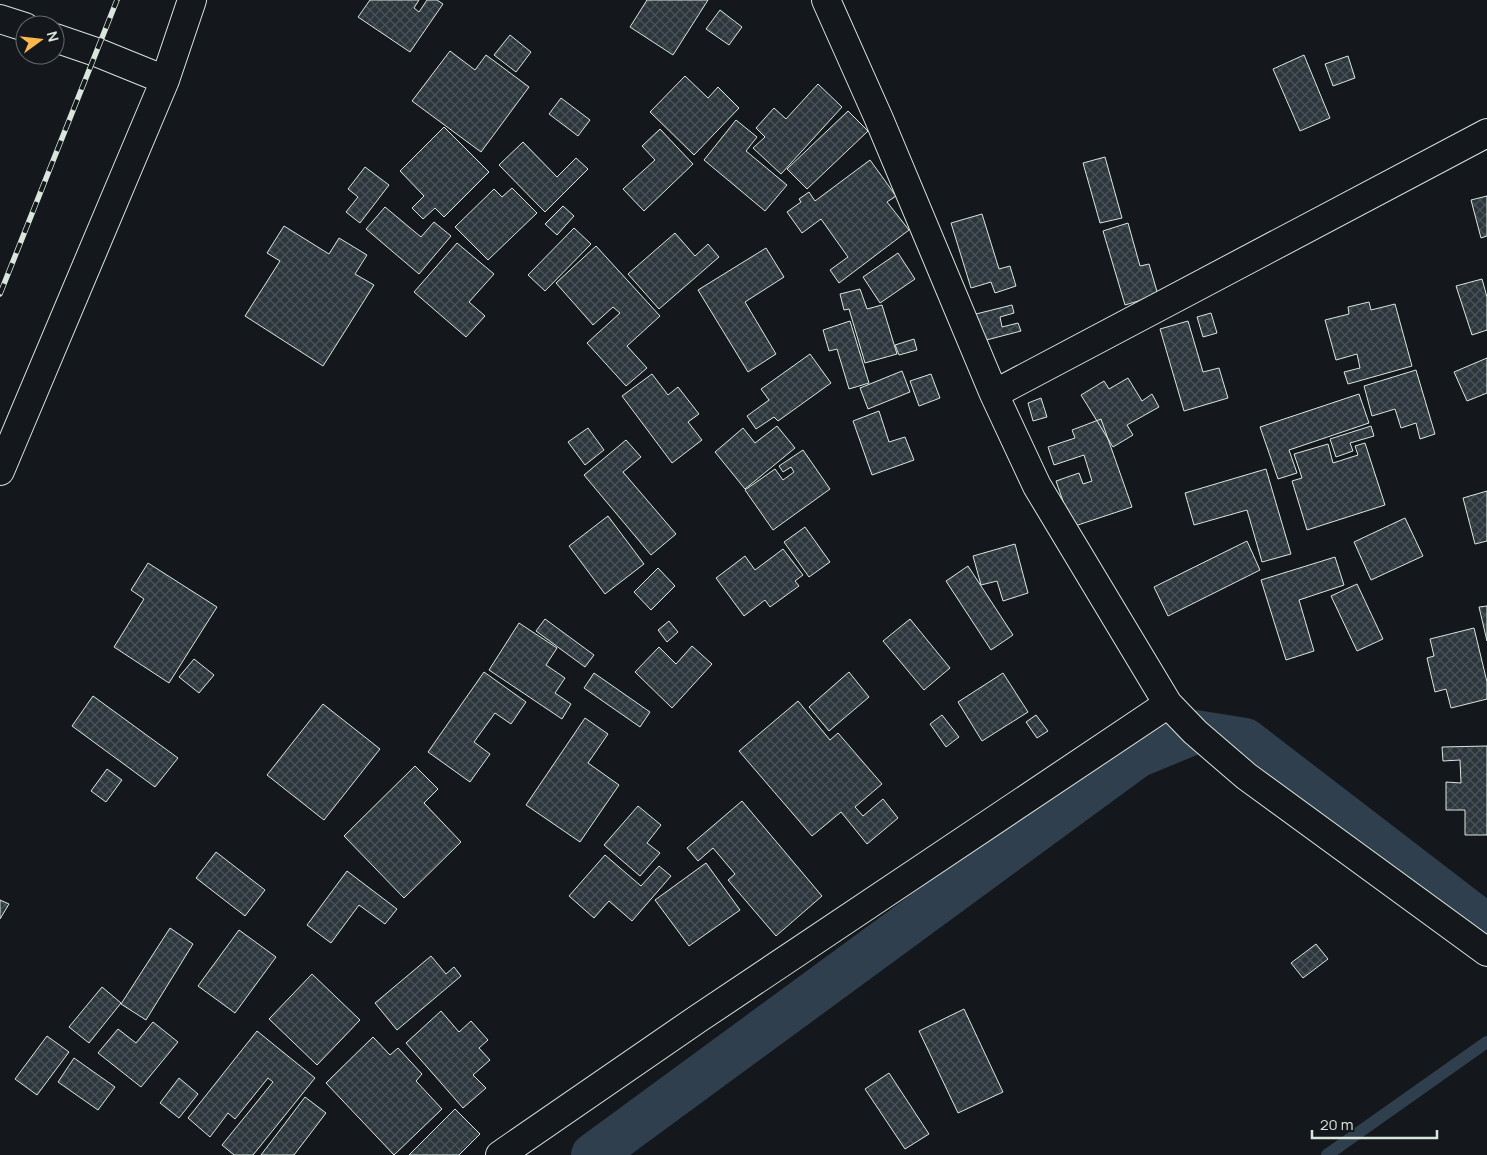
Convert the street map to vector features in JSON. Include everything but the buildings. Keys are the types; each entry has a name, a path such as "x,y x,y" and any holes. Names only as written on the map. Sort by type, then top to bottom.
{"street":[{"path":"0,471 166,80 192,0"},
{"path":"826,0 879,120 994,394 1037,486 1168,704 1195,732 1246,776 1487,952"},
{"path":"0,19 15,24"},
{"path":"65,41 166,80"},
{"path":"994,394 1487,134"},
{"path":"500,1155 699,1018 1168,704"}],"waterway":[{"path":"593,1155 1137,756 1195,732 1245,740 1487,926"},
{"path":"1327,1155 1487,1042"}],"railway":[{"path":"0,294 117,0"}]}
